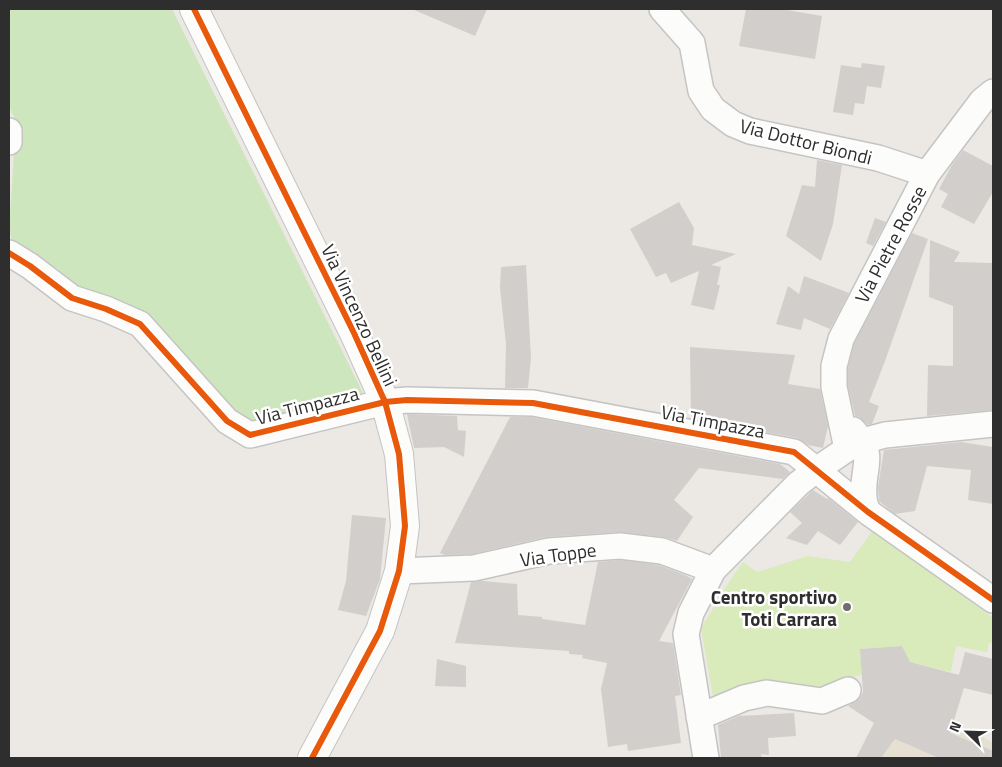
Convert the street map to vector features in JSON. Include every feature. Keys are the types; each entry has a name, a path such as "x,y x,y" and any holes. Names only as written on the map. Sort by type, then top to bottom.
{"street":[{"name":"Via Vincenzo Bellini","path":"194,9 354,333 385,402 399,454 405,526 399,571 380,631 312,758"},
{"name":"Via Dottor Biondi","path":"662,9 692,43 701,91 713,109 733,124 750,131 878,158 927,174"},
{"name":"Via Pietre Rosse","path":"862,442 840,416 834,386 834,366 841,339 927,174 982,101 993,92"},
{"path":"9,131 9,142"},
{"name":"Via Timpazza","path":"9,253 30,266 72,298 106,309 140,324 227,421 250,435 385,402 407,400 533,403 794,452 807,477"},
{"path":"706,758 686,634 691,613 713,570 807,477 862,442 993,424"},
{"path":"862,442 867,458 864,497 868,512"},
{"path":"807,477 868,512 993,600"},
{"name":"Via Toppe","path":"399,571 474,568 550,550 620,546 662,551 713,570"},
{"path":"699,717 744,698 767,693 822,701 848,690"}],"shaded area":[{"path":"945,732 978,734 993,743 993,758 881,758 895,739 923,751"}],"green space":[{"path":"9,9 172,9 363,393 262,421 244,419 96,298 76,286 58,269 19,247 12,240 9,230 16,122 9,106"},
{"name":"Centro sportivo Toti Carrara","path":"873,530 993,618 993,643 989,643 987,652 956,646 951,672 910,662 902,646 860,649 862,674 819,689 752,683 714,703 701,628 743,562 757,572 808,556 850,562"}],"building":[{"path":"412,9 487,9 475,36"},
{"path":"746,9 781,9 822,16 815,59 739,46"},
{"path":"862,63 885,66 881,88 867,86 864,104 855,103 853,115 833,112 841,65 861,68"},
{"path":"963,150 993,166 993,192 974,224 941,207 948,194 939,189 952,165"},
{"path":"817,160 842,165 833,224 821,261 786,236 802,185 815,187"},
{"path":"679,202 694,228 692,245 736,254 711,265 721,267 717,285 720,285 714,310 691,305 699,271 671,283 666,273 656,277 630,229"},
{"path":"875,218 886,222 873,246 866,243"},
{"path":"912,233 928,239 869,402 879,406 872,424 868,425 855,416 848,386 848,368 854,344"},
{"path":"930,240 960,252 954,262 993,263 993,410 927,416 928,365 953,366 953,306 929,297"},
{"path":"526,265 531,358 528,388 505,388 506,344 500,288 501,267"},
{"path":"804,276 849,293 830,329 804,318 801,330 776,324 788,286 799,294"},
{"path":"690,347 795,355 788,384 820,389 828,426 823,448 808,445 797,438 691,418"},
{"path":"407,414 457,416 458,430 466,431 464,457 444,447 414,448"},
{"path":"510,417 531,417 780,464 790,472 783,479 699,468 674,500 693,517 677,541 664,537 619,532 546,537 472,554 445,555 440,553"},
{"path":"961,442 993,447 993,504 968,500 971,470 927,466 915,511 895,514 879,501 878,487 884,450"},
{"path":"813,490 828,498 858,522 840,545 818,531 807,545 786,538 802,523 790,512"},
{"path":"352,515 386,518 380,579 366,616 338,610 346,581"},
{"path":"620,560 659,565 692,579 659,641 673,643 681,695 675,696 681,743 628,751 627,744 608,747 601,689 607,663 582,658 583,655 569,654 569,651 455,643 471,582 517,584 518,615 542,617 542,619 585,625 598,562"},
{"path":"902,646 910,662 959,675 965,652 993,659 993,695 964,688 950,733 993,751 993,758 939,758 895,739 881,758 856,758 874,723 848,706 859,699 863,692 860,649"},
{"path":"437,659 466,666 466,687 435,686"},
{"path":"794,713 796,736 768,738 769,755 761,754 762,758 721,758 718,725 739,716"}],"cycle path":[{"path":"194,9 354,333 385,402 399,454 405,526 399,571 380,631 312,758"},
{"path":"9,253 30,266 72,298 106,309 140,324 227,421 250,435 385,402 407,400 533,403 794,452 868,512 993,600"}],"place":[{"name":"Centro sportivo Toti Carrara","path":"847,607"}]}
